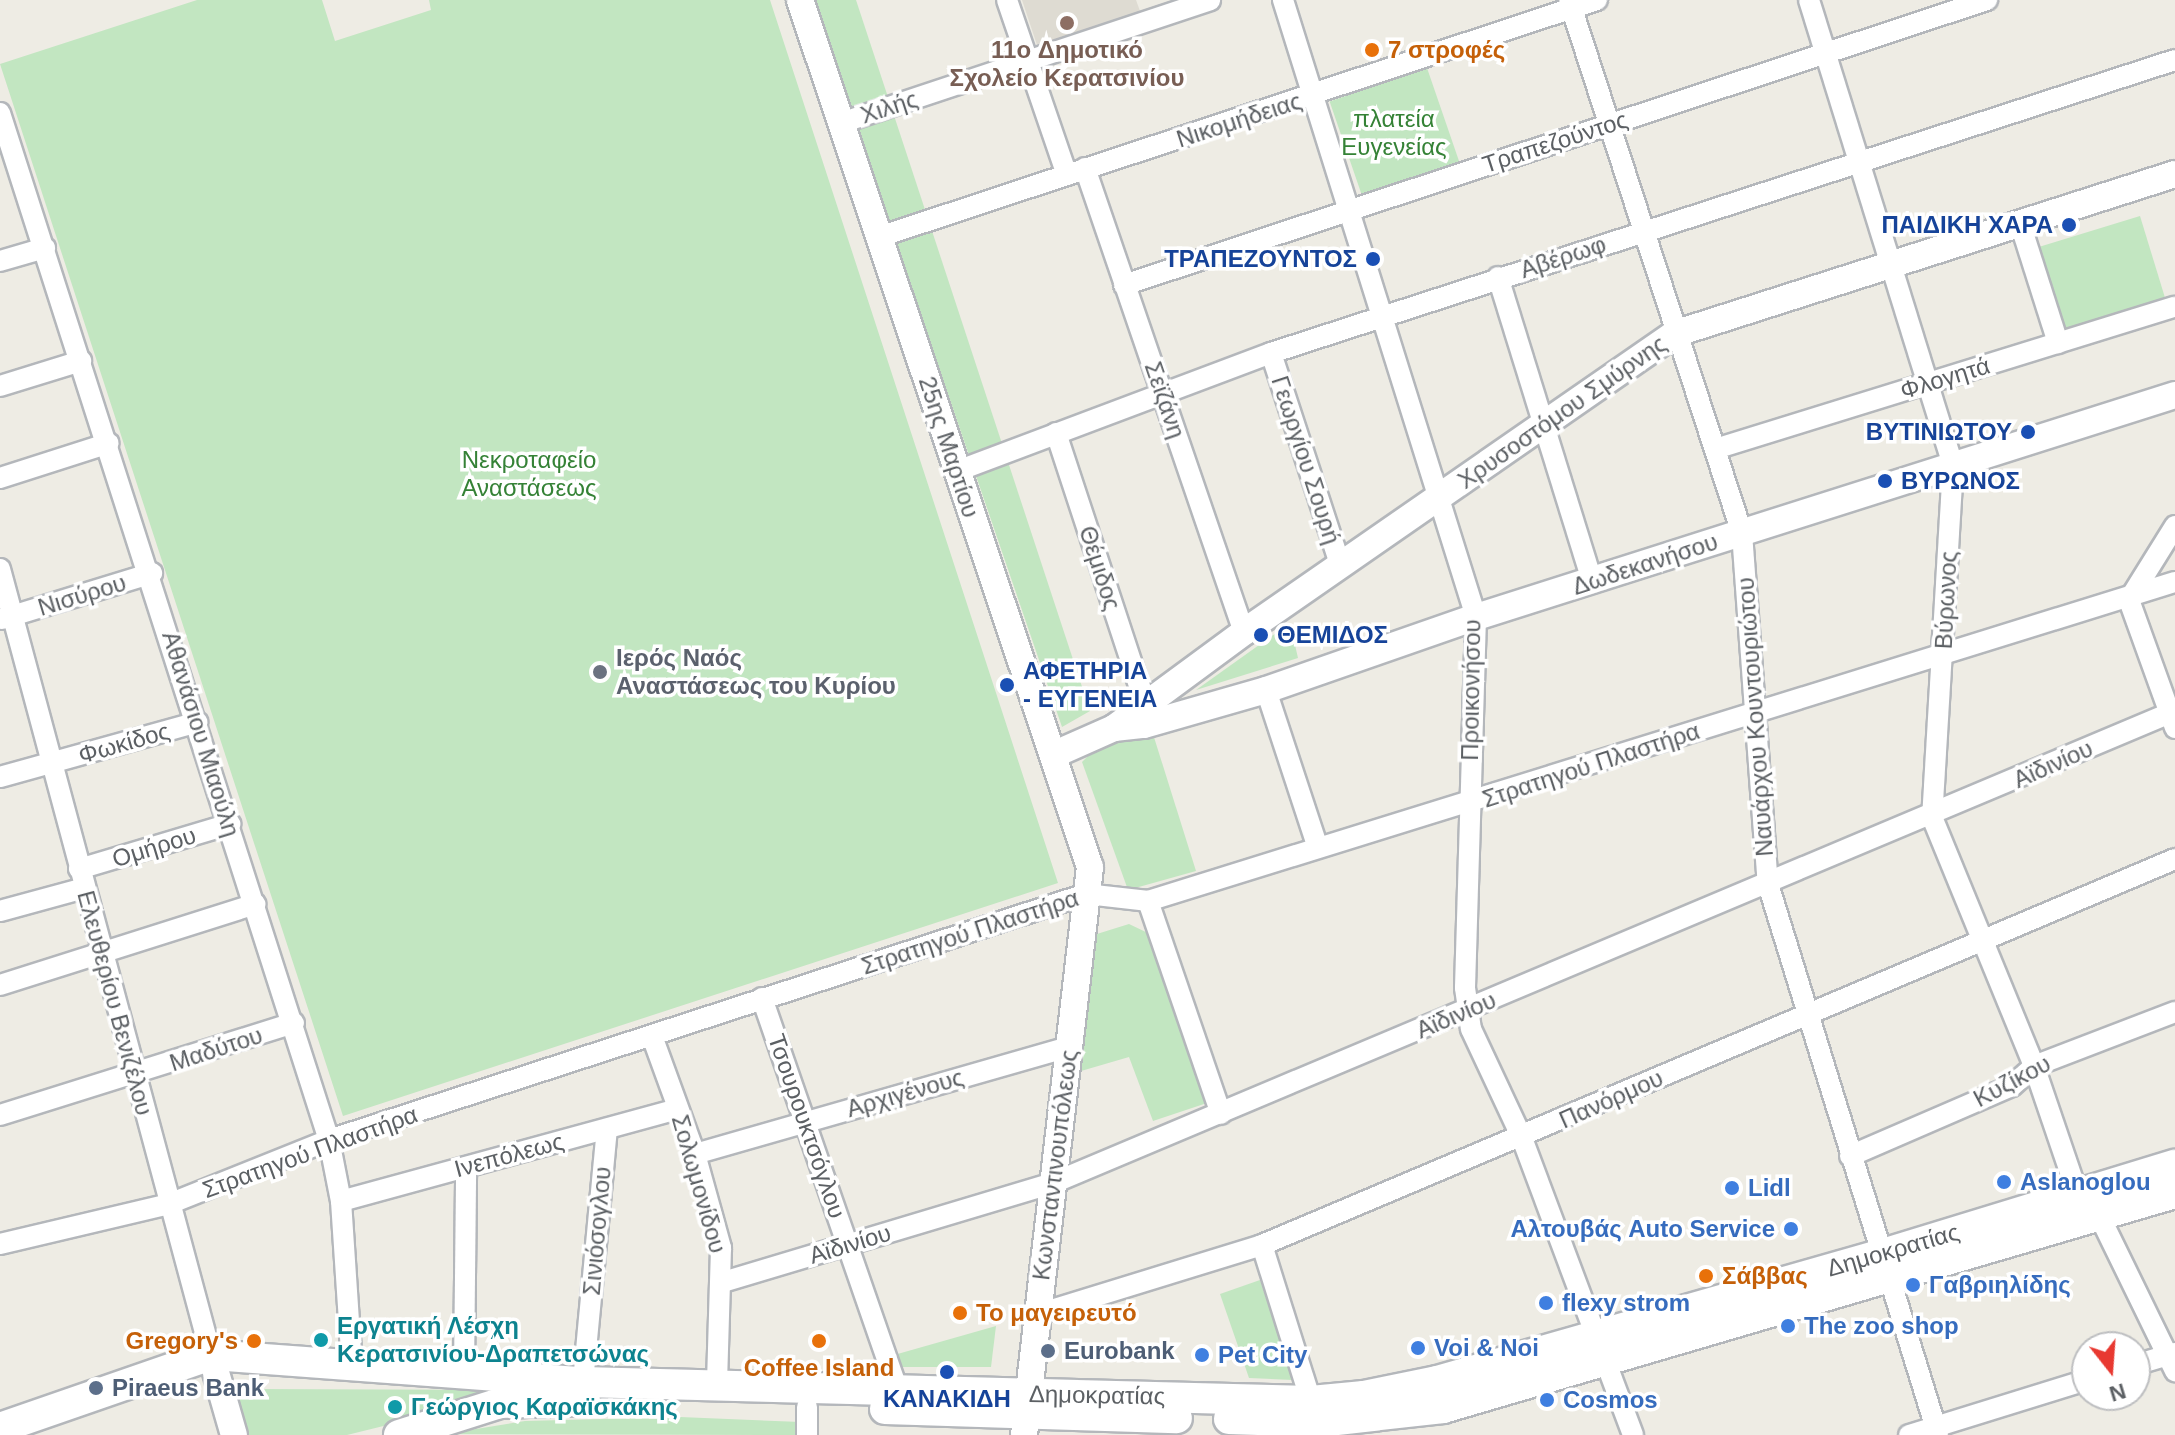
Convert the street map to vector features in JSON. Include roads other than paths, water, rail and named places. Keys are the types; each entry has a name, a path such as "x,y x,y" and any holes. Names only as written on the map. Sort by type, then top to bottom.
{"main road":[{"name":"Δημοκρατίας","path":"399,1435 523,1400 807,1421 1027,1415 1311,1401 1415,1386 1604,1347 1886,1266 2089,1205 2175,1165"},
{"name":"Δημοκρατίας","path":"2089,1205 2175,1193"},
{"name":"Δημοκρατίας","path":"0,1428 211,1355 583,1382 898,1390 1027,1415 1319,1422 1443,1408 1604,1347"}],"street":[{"name":"25ης Μαρτίου","path":"800,0 1090,867 1086,894"},
{"name":"Σεϊζάνη","path":"1007,0 1027,61 1124,285 1244,632"},
{"name":"Χιλής","path":"841,123 1210,0"},
{"name":"Προικονήσου","path":"1283,0 1476,617 1468,804 1467,1011 1478,1049 1522,1138 1604,1347 1633,1435"},
{"name":"Νικομήδειας","path":"879,237 1313,96 1571,4 1597,0"},
{"name":"Βύρωνος","path":"1809,0 1953,466 1932,817 2089,1205 2172,1359"},
{"name":"Τραπεζούντος","path":"1124,285 1987,0"},
{"name":"Ναυάρχου Κουντουριώτου","path":"1571,4 1674,334 1742,533 1753,714 1768,884 1804,1014 1937,1431"},
{"name":"Αβέρωφ","path":"957,471 1162,390 1271,353 2175,60"},
{"name":"Αθανάσιου Μιαούλη","path":"0,113 5,146 45,248 152,573 329,1140 341,1201 352,1365"},
{"name":"Χρυσοστόμου Σμύρνης","path":"1053,755 1114,728 1244,632 1674,334 2175,174"},
{"path":"2020,223 2058,343"},
{"path":"0,261 45,248"},
{"path":"1498,277 1592,580"},
{"name":"Φλογητά","path":"1715,449 2175,307"},
{"name":"Γεωργίου Σουρή","path":"1271,353 1341,567"},
{"path":"0,386 81,361"},
{"name":"Δωδεκανήσου","path":"1114,728 1152,723 1266,690 1476,617 2175,395"},
{"name":"Θέμιδος","path":"1056,433 1145,703"},
{"path":"0,478 109,443"},
{"path":"2173,718 2129,600 2175,526"},
{"name":"Ελευθερίου Βενιζέλου","path":"0,569 6,618 51,764 234,1435"},
{"name":"Νισύρου","path":"6,618 152,573"},
{"name":"Στρατηγού Πλαστήρα","path":"0,1244 169,1204 240,1180 329,1140 1086,894 1148,901 2129,600 2175,582"},
{"path":"1266,690 1318,848"},
{"name":"Αϊδινίου","path":"723,1282 1053,1183 2173,718"},
{"name":"Φωκίδος","path":"0,777 198,722"},
{"name":"Ομήρου","path":"0,911 230,824"},
{"name":"Πανόρμου","path":"1038,1314 1262,1245 1522,1138 1804,1014 2175,859"},
{"name":"Κωνσταντινουπόλεως","path":"1027,1415 1086,894"},
{"path":"1148,901 1221,1114"},
{"path":"0,985 100,950 255,904"},
{"name":"Τσουρουκτσόγλου","path":"762,998 898,1390"},
{"name":"Κυζίκου","path":"1850,1156 2012,1086 2034,1066 2175,1012"},
{"name":"Μαδύτου","path":"0,1115 134,1076 294,1023"},
{"name":"Σολωμονίδου","path":"652,1036 695,1154 721,1248 723,1282 717,1385"},
{"name":"Αρχιγένους","path":"695,1154 1069,1047"},
{"name":"Ινεπόλεως","path":"341,1201 677,1109"},
{"name":"Σινιόσογλου","path":"583,1382 607,1129"},
{"path":"464,1373 466,1167"},
{"path":"1262,1245 1311,1401"},
{"path":"2151,1362 2172,1359"},
{"path":"1909,1435 1937,1431 2071,1385"}],"place":[{"name":"11o Δημοτικό Σχολείο Κερατσινίου","path":"1067,23"},
{"name":"7 στροφές","path":"1372,50"},
{"name":"ΠΑΙΔΙΚΗ ΧΑΡΑ","path":"2069,225"},
{"name":"ΤΡΑΠΕΖΟΥΝΤΟΣ","path":"1373,259"},
{"name":"ΒΥΤΙΝΙΩΤΟΥ","path":"2028,432"},
{"name":"ΒΥΡΩΝΟΣ","path":"1885,481"},
{"name":"ΘΕΜΙΔΟΣ","path":"1261,635"},
{"name":"Ιερός Ναός Αναστάσεως του Κυρίου","path":"600,672"},
{"name":"ΑΦΕΤΗΡΙΑ - ΕΥΓΕΝΕΙΑ","path":"1007,685"},
{"name":"Aslanoglou","path":"2004,1182"},
{"name":"Lidl","path":"1732,1188"},
{"name":"Αλτουβάς Auto Service","path":"1791,1229"},
{"name":"Σάββας","path":"1706,1276"},
{"name":"Γαβριηλίδης","path":"1913,1285"},
{"name":"flexy strom","path":"1546,1303"},
{"name":"Το μαγειρευτό","path":"960,1313"},
{"name":"The zoo shop","path":"1788,1326"},
{"name":"Εργατική Λέσχη Κερατσινίου-Δραπετσώνας","path":"321,1340"},
{"name":"Gregory's","path":"254,1341"},
{"name":"Coffee Island","path":"819,1341"},
{"name":"Voi & Noi","path":"1418,1348"},
{"name":"Eurobank","path":"1048,1351"},
{"name":"Pet City","path":"1202,1355"},
{"name":"ΚΑΝΑΚΙΔΗ","path":"947,1372"},
{"name":"Piraeus Bank","path":"96,1388"},
{"name":"Cosmos","path":"1547,1400"},
{"name":"Γεώργιος Καραϊσκάκης","path":"395,1407"}],"park label":[{"name":"πλατεία Ευγενείας","path":"1394,133"},
{"name":"Νεκροταφείο Αναστάσεως","path":"529,474"}]}
